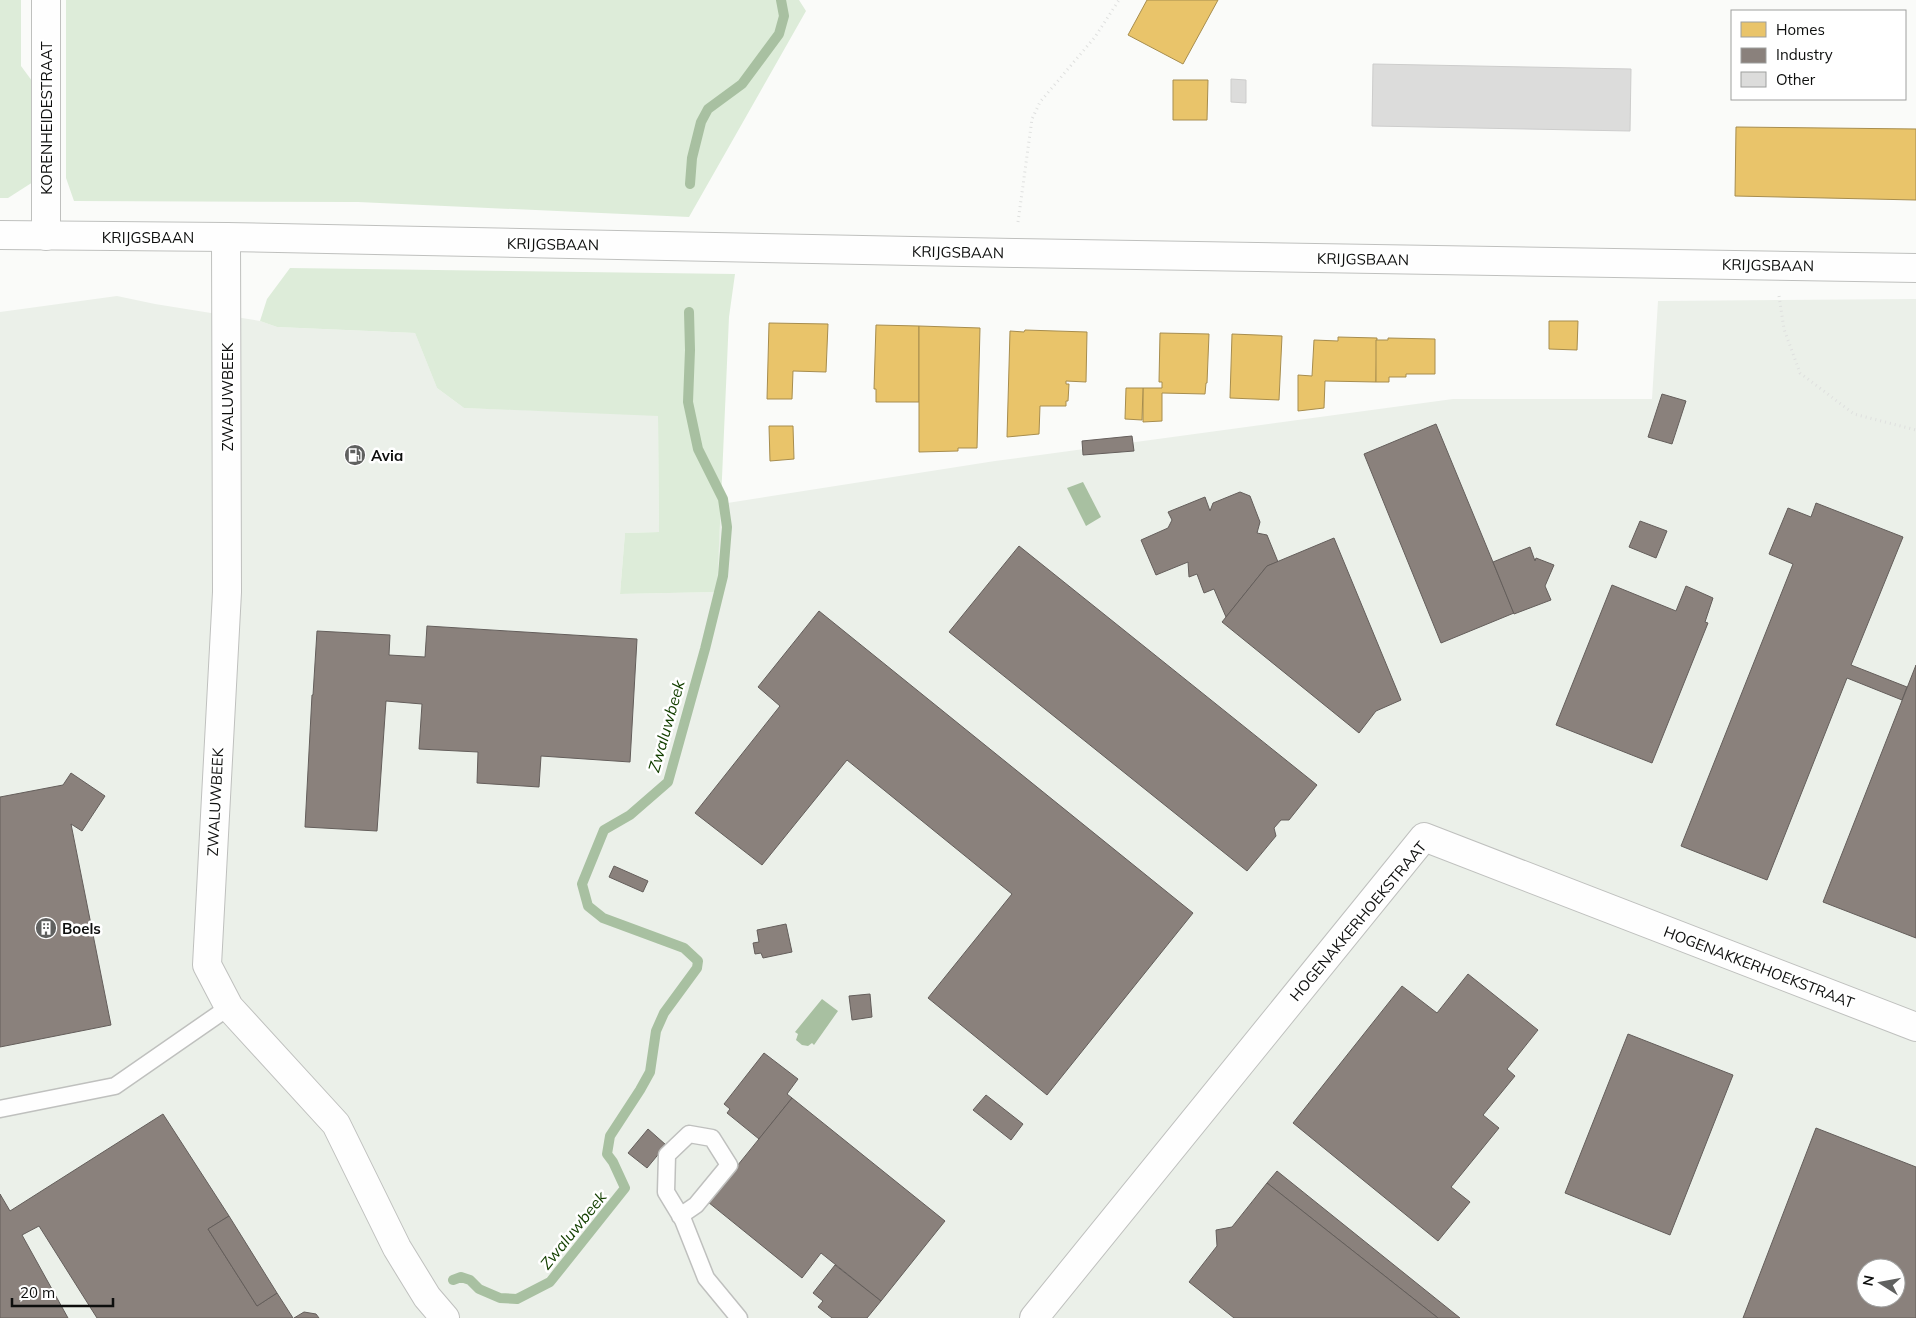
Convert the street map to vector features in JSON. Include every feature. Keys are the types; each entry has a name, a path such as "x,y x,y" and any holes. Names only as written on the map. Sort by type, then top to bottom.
{"street":[{"name":"KORENHEIDESTRAAT","path":"46,0 46,236"},
{"name":"KRIJGSBAAN","path":"0,236 226,237 1014,253 1916,268"},
{"name":"ZWALUWBEEK","path":"226,237 227,592 207,965 229,1006 336,1124 396,1248 427,1297 445,1318"},
{"name":"HOGENAKKERHOEKSTRAAT","path":"1034,1318 1424,838 1916,1027"}],"lane":[{"path":"0,1109 115,1086 229,1006"},
{"path":"680,1216 696,1205 729,1164 712,1138 689,1134 667,1155 666,1192 680,1216 706,1278 739,1318"}],"path":[{"path":"1014,253 1032,119 1040,102 1095,37 1119,0"},
{"path":"1774,265 1784,329 1800,373 1854,414 1916,430"}],"shaded area":[{"path":"0,0 21,0 21,66 35,85 33,182 8,198 0,198"},
{"path":"66,0 799,0 806,11 689,217 358,202 74,201 66,178"},
{"path":"290,268 735,274 729,317 717,592 620,594 625,533 659,532 658,416 464,408 437,388 415,333 277,327 260,321 267,299"},
{"path":"117,296 260,321 277,327 415,333 437,388 464,408 658,415 659,532 625,533 620,594 716,592 721,504 995,461 1453,399 1652,399 1658,301 1916,299 1916,1318 0,1318 0,312"},
{"path":"1083,482 1101,517 1086,526 1067,488"},
{"path":"822,999 838,1011 814,1045 812,1043 808,1046 802,1045 796,1040 798,1034 795,1032"}],"building: Homes":[{"path":"1147,0 1218,0 1183,64 1128,35"},
{"path":"1173,80 1208,80 1207,120 1173,120"},
{"path":"1736,127 1916,129 1916,200 1735,196"},
{"path":"1549,321 1578,321 1577,350 1549,349"},
{"path":"769,323 828,324 826,372 793,371 792,399 767,399"},
{"path":"876,325 919,326 919,402 876,402 876,389 874,389"},
{"path":"919,326 980,328 977,448 958,448 958,451 919,452"},
{"path":"1025,330 1087,332 1086,382 1066,381 1066,384 1069,384 1066,406 1040,406 1039,434 1007,437 1010,331 1024,332"},
{"path":"1160,333 1209,334 1205,394 1162,393 1162,421 1143,422 1143,388 1162,388 1162,382 1159,382"},
{"path":"1232,334 1282,336 1279,400 1230,398"},
{"path":"1338,337 1377,338 1376,382 1325,381 1324,408 1298,411 1298,375 1312,376 1314,340 1338,341"},
{"path":"1388,338 1435,339 1435,374 1406,374 1406,377 1389,377 1389,382 1376,382 1376,340 1388,340"},
{"path":"1126,388 1143,388 1142,420 1125,419"},
{"path":"769,426 793,426 794,459 770,461"}],"building: Industry":[{"path":"1662,394 1686,401 1672,444 1648,437"},
{"path":"1436,424 1514,613 1441,643 1364,454"},
{"path":"1132,436 1134,451 1083,455 1082,441"},
{"path":"1240,492 1250,496 1260,522 1257,533 1267,535 1278,562 1267,566 1226,617 1214,589 1204,593 1197,574 1189,577 1188,562 1156,575 1141,540 1168,528 1172,520 1168,512 1205,497 1210,511 1213,503"},
{"path":"1816,503 1903,537 1851,665 1907,687 1902,700 1847,678 1767,880 1681,846 1793,564 1769,554 1788,508 1811,517"},
{"path":"1640,521 1667,531 1656,558 1629,547"},
{"path":"1334,538 1401,700 1376,711 1359,733 1222,622 1267,566"},
{"path":"1019,546 1317,785 1289,820 1281,820 1274,828 1276,836 1247,871 949,632"},
{"path":"1530,547 1535,561 1536,558 1554,565 1545,586 1551,600 1514,614 1493,562"},
{"path":"1612,585 1676,611 1686,586 1713,598 1705,622 1708,623 1652,763 1556,725"},
{"path":"819,611 1193,913 1047,1095 928,998 1012,894 847,760 762,865 695,813 780,706 758,687"},
{"path":"427,626 637,639 630,762 541,756 539,787 477,783 478,752 419,749 422,704 386,701 377,831 305,827 317,631 390,635 389,655 425,657"},
{"path":"1916,665 1916,938 1823,902"},
{"name":"Boels","path":"71,773 105,796 82,831 71,824 111,1025 0,1047 0,797 63,785"},
{"path":"614,866 648,881 643,892 609,877"},
{"path":"786,924 792,952 763,958 761,953 755,954 753,943 759,942 757,930"},
{"path":"1468,974 1538,1030 1507,1069 1515,1076 1483,1115 1499,1128 1451,1187 1470,1202 1438,1241 1293,1123 1402,986 1437,1013"},
{"path":"870,994 872,1017 852,1020 849,996"},
{"path":"1628,1034 1733,1075 1670,1235 1565,1193"},
{"path":"764,1053 798,1079 787,1094 792,1098 759,1139 727,1113 730,1109 724,1104"},
{"path":"986,1095 1023,1124 1011,1140 973,1110"},
{"path":"792,1098 945,1221 881,1301 821,1253 802,1278 708,1202"},
{"path":"163,1114 229,1216 208,1229 257,1306 277,1293 293,1318 97,1318 39,1226 22,1235 68,1318 0,1318 0,1194 10,1211"},
{"path":"1816,1128 1916,1167 1916,1318 1743,1318"},
{"path":"648,1129 666,1145 647,1168 628,1153"},
{"path":"1277,1171 1460,1318 1438,1318 1267,1183"},
{"path":"1267,1183 1438,1318 1234,1318 1189,1282 1217,1246 1216,1230 1232,1227"},
{"path":"229,1216 277,1293 257,1306 208,1229"},
{"path":"835,1265 881,1301 867,1318 832,1318 818,1307 823,1301 813,1293"},
{"path":"304,1312 316,1314 319,1318 294,1318"}],"building: Other":[{"path":"1373,64 1631,69 1630,131 1372,126"},
{"path":"1231,79 1246,80 1246,103 1231,102"}],"waterway":[{"name":"Zwaluwbeek","path":"690,184 692,158 701,122 708,109 742,84 779,34 784,16 781,0"},
{"name":"Zwaluwbeek","path":"453,1280 461,1277 470,1280 479,1289 500,1298 517,1299 550,1282 625,1188 613,1162 607,1154 610,1136 650,1072 656,1031 664,1013 697,968 698,961 684,948 603,918 588,906 582,884 604,830 630,815 668,782 723,576 727,527 723,499 698,449 688,402 689,312"}],"place":[{"name":"Avia","path":"355,455"},
{"name":"Boels","path":"46,928"}]}
